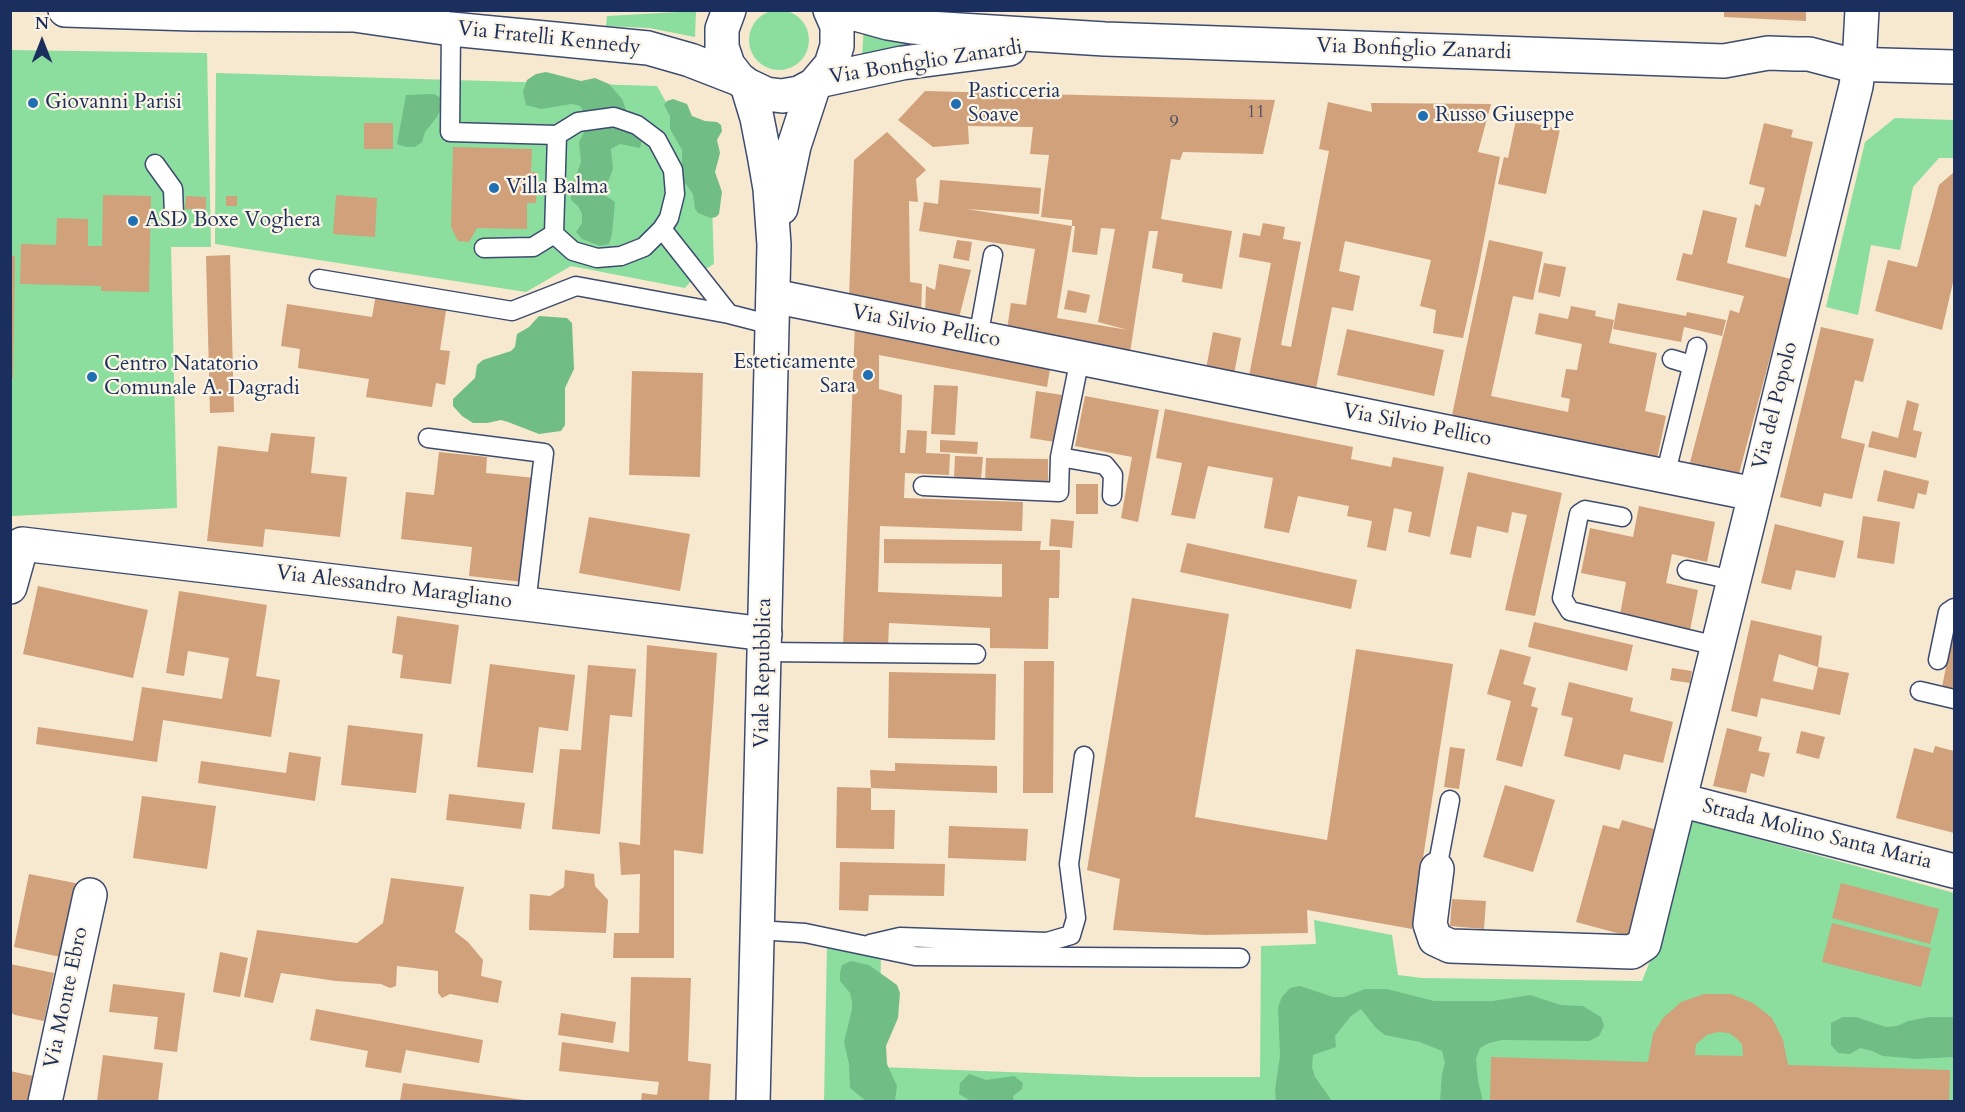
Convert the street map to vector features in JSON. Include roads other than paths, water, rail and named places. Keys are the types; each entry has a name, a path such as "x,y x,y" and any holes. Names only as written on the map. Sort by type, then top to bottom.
{"street":[{"name":"Via Fratelli Kennedy","path":"65,10 156,14 354,15 397,10"},
{"path":"729,10 722,29 722,47 728,65 743,82"},
{"name":"Via Bonfiglio Zanardi","path":"816,83 831,65 837,46 837,26 830,10"},
{"name":"Via Bonfiglio Zanardi","path":"841,10 912,27 1105,39 1724,61 1768,53 1809,54 1853,64 1954,68"},
{"name":"Via del Popolo","path":"1437,869 1431,924 1435,939 1450,946 1632,952 1644,944 1856,86 1853,64 1862,10"},
{"name":"Via Fratelli Kennedy","path":"354,15 451,29 648,48 690,60 743,82"},
{"name":"Via Bonfiglio Zanardi","path":"743,82 766,94 783,96 799,93 816,83 902,63 1105,39"},
{"name":"Viale Repubblica","path":"743,82 757,118 766,166 774,245 753,1101"},
{"name":"Viale Repubblica","path":"774,245 794,146 816,83"},
{"name":"Via Silvio Pellico","path":"772,310 978,338 1754,494"},
{"name":"Via Alessandro Maragliano","path":"10,587 22,544 526,604 764,643"},
{"name":"Strada Molino Santa Maria","path":"1680,800 1954,871"},
{"name":"Via Monte Ebro","path":"45,1101 90,895"}],"lane":[{"path":"451,29 450,132 557,135 578,122 614,117 637,125 657,140 673,170 675,194 669,218 662,229 644,247 621,256 597,258 573,251 554,234 557,135"},
{"path":"155,164 173,189 174,214"},
{"path":"662,229 729,314"},
{"path":"484,248 533,247 554,234"},
{"path":"978,338 993,255"},
{"path":"319,279 512,311 576,286 729,314 772,310"},
{"path":"1665,476 1695,356 1672,359"},
{"path":"923,486 1059,497 1060,457 1080,358"},
{"path":"428,438 544,453 526,604"},
{"path":"1060,457 1105,465 1113,475 1112,496"},
{"path":"1622,517 1585,510 1579,514 1562,598 1570,611 1717,646"},
{"path":"1687,570 1733,580"},
{"path":"1938,660 1948,612 1954,608"},
{"path":"764,643 976,654"},
{"path":"1920,691 1954,699"},
{"path":"866,945 900,937 1047,942 1071,935 1076,918 1069,864 1084,756"},
{"path":"1437,869 1450,800"},
{"path":"757,930 805,933 915,956 1240,958"}],"place":[{"name":"Giovanni Parisi","path":"33,103"},
{"name":"Pasticceria Soave","path":"956,104"},
{"name":"Russo Giuseppe","path":"1423,116"},
{"name":"Villa Balma","path":"494,188"},
{"name":"ASD Boxe Voghera","path":"133,221"},
{"name":"Esteticamente Sara","path":"868,375"},
{"name":"Centro Natatorio Comunale A. Dagradi","path":"92,377"}]}
